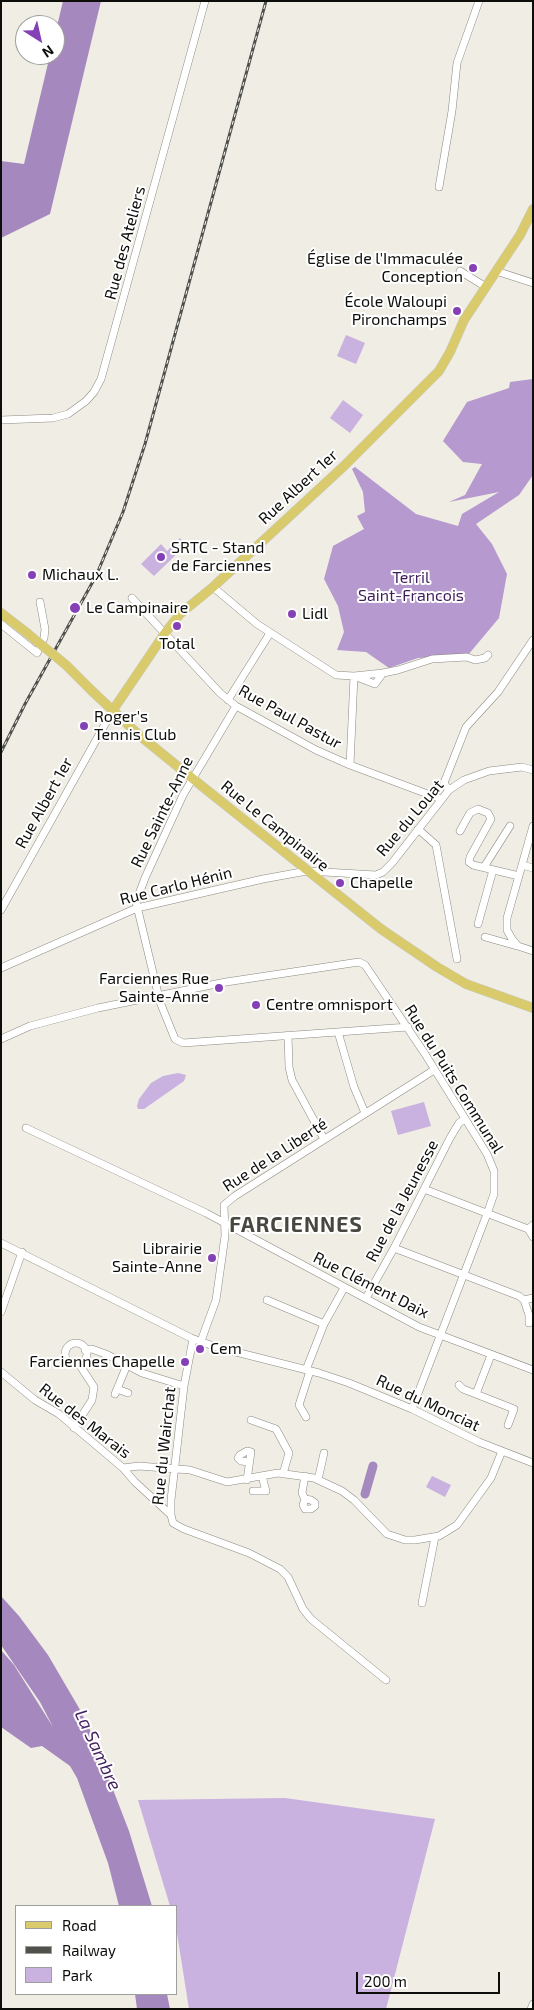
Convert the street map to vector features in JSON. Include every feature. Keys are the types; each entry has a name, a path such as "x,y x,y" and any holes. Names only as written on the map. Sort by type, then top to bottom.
{"main road":[{"name":"Rue Albert 1er","path":"113,710 180,614 213,588 344,466 439,371 450,352 464,320 520,235 533,209"},
{"name":"Rue Le Campinaire","path":"1,613 66,665 139,735 381,929 437,967 470,986 533,1008"}],"street":[{"name":"Rue des Ateliers","path":"1,420 53,418 68,414 86,401 94,392 101,379 205,1"},
{"path":"439,187 452,111 457,63 479,1"},
{"path":"460,271 486,287"},
{"path":"496,271 533,283"},
{"path":"213,588 270,633 336,675 354,676 375,684 383,673 432,659 467,657 475,660 488,655"},
{"name":"Rue Paul Pastur","path":"132,598 220,693 236,706 316,750 350,765 441,799"},
{"path":"1,624 37,653 44,638 45,629 40,602"},
{"path":"228,700 270,633"},
{"path":"449,790 444,783 466,727 498,692 533,640"},
{"path":"350,765 354,676"},
{"name":"Rue Sainte-Anne","path":"236,706 192,778 145,878 136,902 164,1013 175,1040 178,1042 288,1035"},
{"name":"Rue Albert 1er","path":"1,910 113,710"},
{"name":"Rue du Louat","path":"307,871 376,875 383,872 449,790 464,780 489,771 522,767 533,770"},
{"path":"460,831 470,813 478,810 488,813 492,819 469,862 473,865 519,876"},
{"path":"484,867 510,826"},
{"path":"518,946 512,940 507,930 507,918 533,826"},
{"path":"418,829 436,845 457,959"},
{"path":"522,865 533,868"},
{"path":"478,924 493,870"},
{"name":"Rue Carlo Hénin","path":"1,968 137,908 254,881 307,871"},
{"path":"485,937 533,951"},
{"name":"Rue du Puits Communal","path":"160,996 226,982 359,962 370,971 487,1154 494,1171 494,1194 412,1408"},
{"path":"1,1039 30,1026 98,1008 160,996"},
{"path":"324,1139 292,1080 289,1067 288,1035 408,1028"},
{"path":"338,1032 354,1087 365,1113"},
{"name":"Rue de la Liberté","path":"201,1341 216,1300 226,1224 224,1205 234,1196 434,1070"},
{"name":"Rue de la Jeunesse","path":"366,1298 394,1248 450,1138 459,1123 465,1119"},
{"name":"Rue Clément Daix","path":"26,1128 206,1213 420,1327 533,1370"},
{"path":"424,1189 487,1214 530,1227 533,1237"},
{"path":"206,1213 216,1212 224,1205"},
{"name":"Rue du Monciat","path":"1,1243 193,1339 349,1383 412,1408 533,1464"},
{"path":"394,1248 520,1296 524,1300 530,1315 529,1323"},
{"path":"1,1312 22,1252"},
{"path":"306,1417 299,1405 308,1370 324,1324 344,1288"},
{"path":"524,1300 533,1298"},
{"path":"267,1300 324,1324"},
{"name":"Rue du Wairchat","path":"193,1339 184,1386 174,1469 171,1515 173,1523 184,1529 228,1544 280,1569 288,1577 303,1609 311,1619 386,1680"},
{"path":"85,1350 84,1360 78,1364 68,1361 65,1354 67,1348 77,1343 85,1350 92,1349 142,1373 184,1386"},
{"path":"476,1394 491,1354"},
{"path":"74,1428 92,1400 94,1387 78,1364"},
{"path":"126,1365 116,1392 128,1393"},
{"name":"Rue des Marais","path":"1,1372 35,1400 59,1414 123,1468 134,1482 171,1515"},
{"path":"458,1385 463,1390 514,1409 508,1425"},
{"path":"251,1420 276,1429 289,1453 283,1474"},
{"path":"123,1468 138,1466 190,1470 227,1482 283,1474 305,1476 342,1491 354,1500 382,1530 392,1536 415,1540 435,1537 452,1529 462,1519 491,1478 502,1451"},
{"path":"318,1480 324,1453"},
{"path":"247,1480 249,1462"},
{"path":"253,1491 266,1491 262,1476"},
{"path":"304,1500 302,1493 305,1476"},
{"path":"422,1602 435,1537"},
{"path":"531,2009 533,2004"}],"green space":[{"path":"346,335 365,343 356,364 337,356"},
{"name":"Terril Saint-Francois","path":"533,379 533,475 519,495 476,524 492,544 507,574 499,618 468,655 418,658 389,668 366,652 337,650 344,632 338,606 324,579 333,546 364,529 357,516 365,512 363,492 352,469 355,467 416,514 458,526 462,514 499,492 449,502 465,495 482,464 463,462 443,441 467,402 509,388 510,382"},
{"path":"343,400 363,415 350,433 330,418"},
{"name":"SRTC - Stand de Farciennes","path":"180,538 186,545 154,576 141,564 161,544 167,551"},
{"path":"178,1073 186,1075 184,1081 144,1109 138,1109 139,1099 151,1083 163,1076"},
{"path":"424,1102 431,1126 398,1135 391,1111"},
{"path":"432,1476 451,1485 445,1497 426,1487"},
{"path":"285,1798 435,1819 386,2009 189,2009 178,1940 178,1905 170,1905 138,1800"}],"shaded area":[{"path":"63,1 101,1 50,214 1,238 1,161 24,164 48,65 65,65 65,15 60,15"},
{"path":"1,1596 19,1616 48,1655 90,1730 129,1831 152,1905 119,1905 108,1863 77,1778 70,1766 42,1746 31,1748 1,1727 1,1650 14,1665 53,1727 40,1702 1,1645"},
{"path":"135,1995 167,1995 170,2009 137,2009"}],"waterway":[{"path":"365,1494 373,1466"}],"railway":[{"path":"1,752 25,704 96,576 123,512 145,444 266,1"}],"place":[{"name":"Église de l'Immaculée Conception","path":"473,268"},
{"name":"École Waloupi Pironchamps","path":"457,311"},
{"name":"SRTC - Stand de Farciennes","path":"161,557"},
{"name":"Michaux L.","path":"32,575"},
{"name":"Le Campinaire","path":"75,608"},
{"name":"Lidl","path":"292,614"},
{"name":"Total","path":"177,626"},
{"name":"Roger's Tennis Club","path":"84,726"},
{"name":"Chapelle","path":"340,883"},
{"name":"Farciennes Rue Sainte-Anne","path":"219,988"},
{"name":"Centre omnisport","path":"256,1005"},
{"name":"Librairie Sainte-Anne","path":"212,1258"},
{"name":"Cem","path":"200,1349"},
{"name":"Farciennes Chapelle","path":"185,1362"}],"district":[{"name":"FARCIENNES","path":"296,1225"}],"water label":[{"name":"La Sambre","path":"98,1750"}]}
